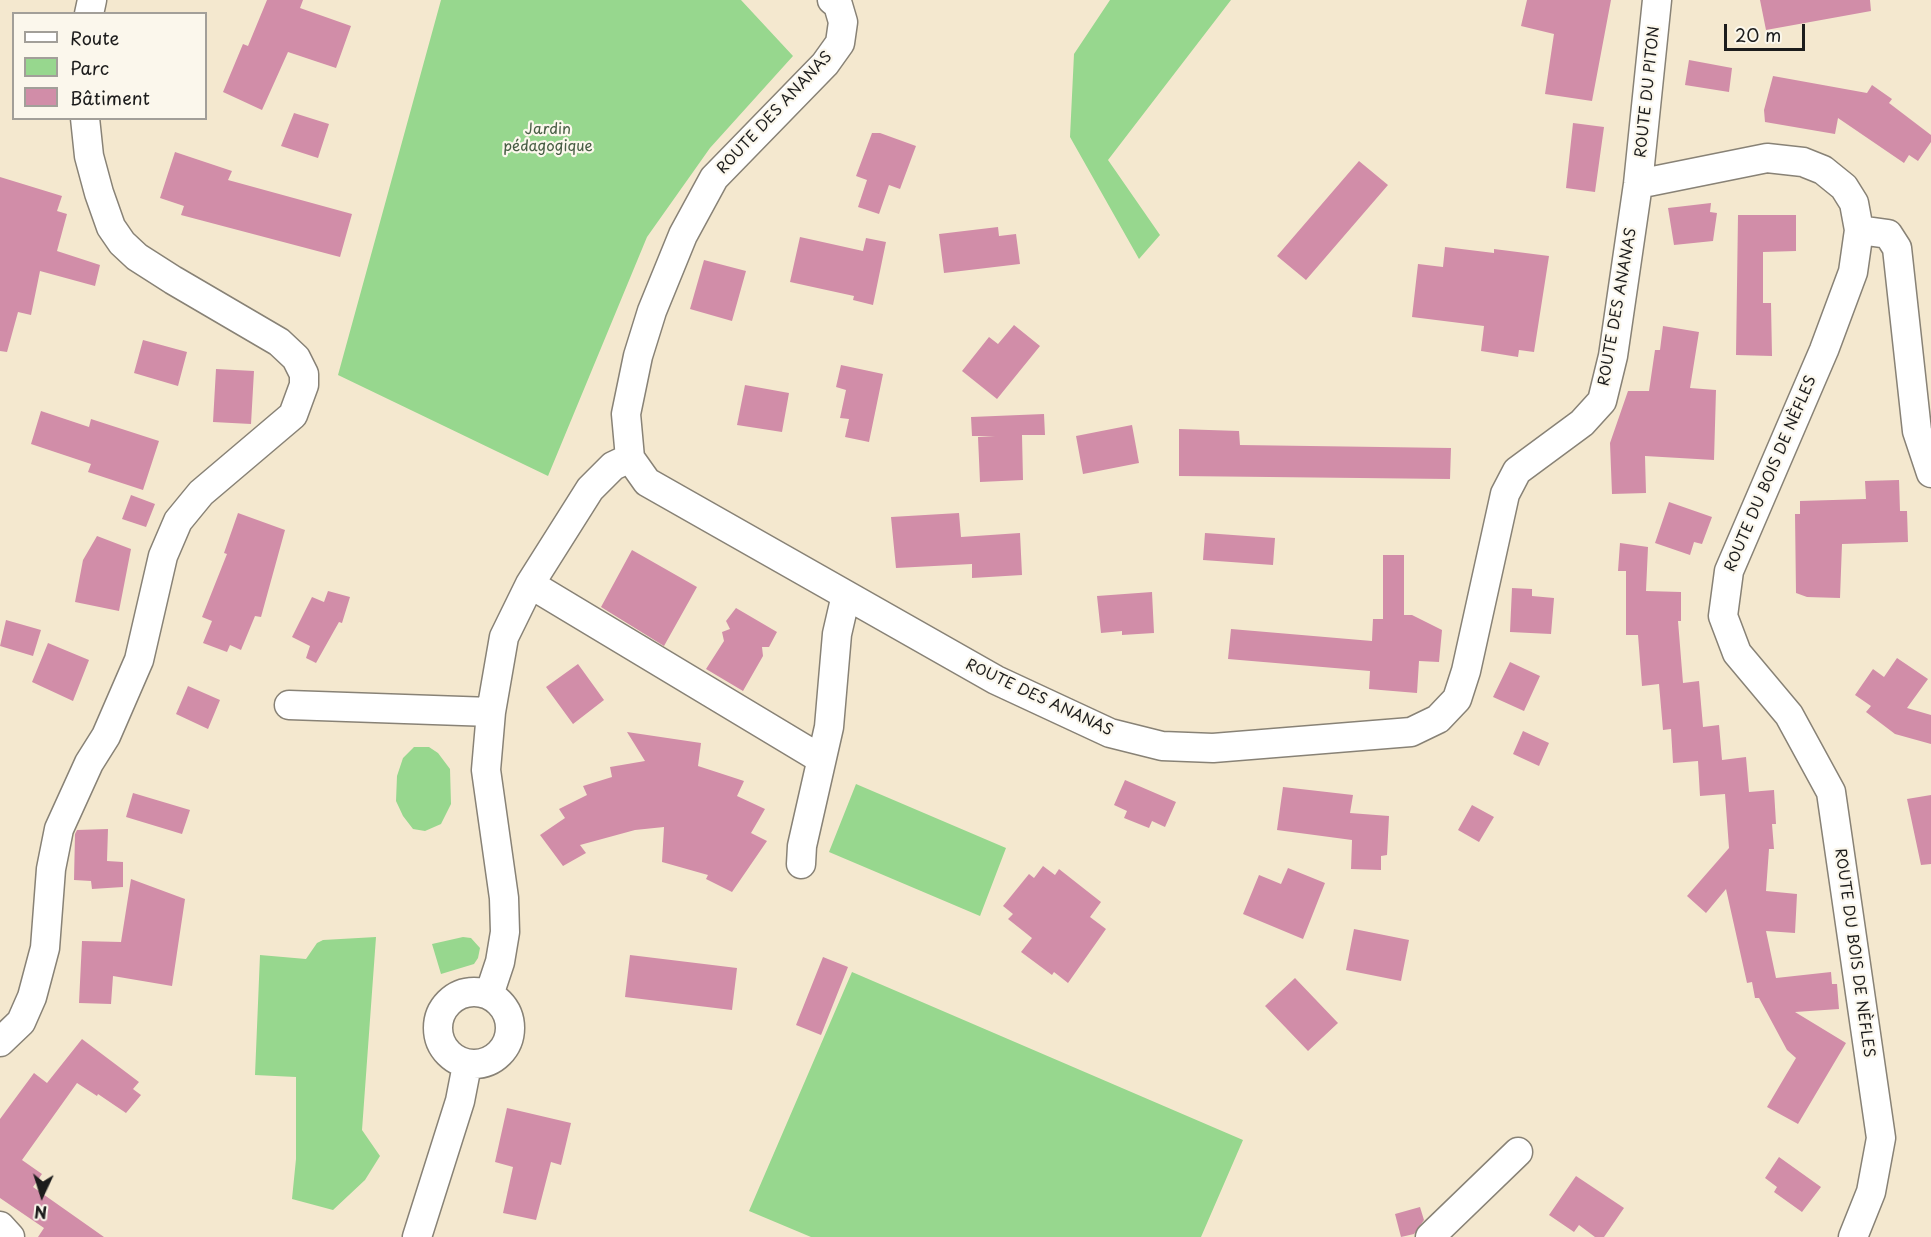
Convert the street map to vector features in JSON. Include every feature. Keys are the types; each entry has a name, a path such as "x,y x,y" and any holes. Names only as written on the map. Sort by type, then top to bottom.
{"street":[{"name":"ROUTE DES ANANAS","path":"832,0 838,5 843,22 840,43 825,64 714,178 683,235 652,311 638,356 627,414 630,458 647,482 1006,685 1110,734 1162,746 1213,748 1411,732 1438,718 1457,699 1466,671 1505,494 1517,471 1582,423 1602,400 1613,356 1638,184"},
{"name":"ROUTE DU PITON","path":"1638,184 1657,0"},
{"path":"0,1042 21,1022 32,997 45,948 51,869 59,829 89,763 106,736 139,660 163,556 178,521 201,493 293,415 304,385 304,374 296,358 279,342 173,280 137,257 122,243 111,227 99,193 89,156 85,120"},
{"name":"ROUTE DU BOIS DE NÈFLES","path":"1638,184 1767,158 1803,162 1823,170 1844,187 1854,203 1859,230 1853,272 1824,350 1729,572 1723,616 1737,653 1789,715 1831,792 1881,1138 1871,1192 1853,1237"},
{"path":"1859,230 1888,234 1897,248 1917,431 1931,473"},
{"path":"489,995 500,962 505,932 504,898 486,770 491,712 504,637 530,584 590,489 613,466 630,458"},
{"path":"530,584 821,759"},
{"path":"801,864 802,846 829,727 837,634 846,595"},
{"path":"289,705 491,712"},
{"path":"477,992 489,995 508,1014 509,1039 502,1052 492,1060 467,1065 445,1051 439,1040 437,1026 440,1014 456,997 477,992"},
{"path":"417,1237 460,1101 467,1065"},
{"path":"1430,1237 1518,1152"},
{"path":"0,1226 10,1237"}],"green space":[{"name":"Jardin pédagogique","path":"441,0 741,0 793,56 710,148 647,237 548,476 338,375"},
{"path":"1110,0 1231,0 1108,160 1160,235 1139,259 1070,137 1074,54"},
{"path":"414,747 429,747 438,753 450,769 451,804 441,824 425,831 413,829 403,816 396,801 397,776 403,758"},
{"path":"856,784 1006,848 980,916 829,852"},
{"path":"376,937 362,1130 380,1156 365,1180 333,1210 292,1199 296,1159 296,1077 255,1075 260,955 306,959 317,943 323,940"},
{"path":"463,937 471,938 480,948 478,958 474,964 441,974 432,944"},
{"path":"852,972 1243,1140 1201,1237 811,1237 749,1211"}],"building":[{"path":"267,0 303,0 300,8 351,26 336,68 288,52 262,110 223,92 243,44 248,46"},
{"path":"1527,0 1611,0 1592,101 1545,94 1554,34 1521,26"},
{"path":"1760,0 1870,0 1871,11 1766,30"},
{"path":"1689,60 1732,68 1729,92 1685,85"},
{"path":"1773,76 1867,93 1872,85 1892,99 1889,103 1931,135 1931,142 1918,161 1909,155 1904,163 1838,118 1835,134 1765,122 1764,110"},
{"path":"294,113 329,124 318,158 281,146"},
{"path":"1573,123 1604,127 1595,192 1566,188"},
{"path":"872,133 880,133 916,146 900,189 889,185 879,214 858,207 867,180 856,176"},
{"path":"175,152 232,171 228,180 352,214 340,257 181,215 184,206 160,198"},
{"path":"1359,161 1388,185 1306,280 1277,256"},
{"path":"0,177 62,196 57,211 67,214 57,251 100,265 95,286 40,271 31,315 18,312 7,352 0,351"},
{"path":"1711,203 1710,212 1717,213 1713,241 1674,245 1668,208"},
{"path":"1738,215 1796,215 1796,251 1763,252 1763,303 1771,303 1772,356 1736,355"},
{"path":"998,227 999,236 1016,234 1020,264 944,273 939,234"},
{"path":"800,237 863,251 866,238 886,242 873,305 853,300 854,296 790,282"},
{"path":"1445,247 1494,253 1494,249 1549,256 1534,352 1519,350 1518,357 1481,351 1484,326 1412,317 1418,264 1443,267"},
{"path":"704,260 746,271 732,321 690,309"},
{"path":"1014,325 1040,346 997,399 962,371 989,337 998,344"},
{"path":"1663,326 1699,332 1690,388 1716,390 1714,460 1645,456 1646,493 1612,494 1610,443 1628,391 1649,391 1655,350 1660,350"},
{"path":"143,340 187,352 178,386 134,373"},
{"path":"841,365 883,374 869,442 845,437 849,419 840,418 846,390 836,387"},
{"path":"216,369 254,371 251,424 213,422"},
{"path":"745,385 789,393 782,432 737,425"},
{"path":"41,411 89,427 91,419 159,441 143,490 88,472 91,464 31,444"},
{"path":"1044,414 1045,435 1022,435 1023,480 980,482 978,437 995,436 972,436 971,417"},
{"path":"1132,425 1139,463 1083,474 1076,436"},
{"path":"1179,429 1239,431 1240,445 1451,448 1450,479 1179,476"},
{"path":"1899,480 1900,511 1907,511 1908,542 1842,544 1840,598 1807,597 1796,593 1795,514 1800,514 1800,501 1866,499 1865,481"},
{"path":"131,495 155,504 146,527 122,519"},
{"path":"1669,502 1712,517 1702,544 1694,542 1690,555 1655,543"},
{"path":"238,513 285,530 261,617 255,616 241,650 230,645 227,652 203,643 212,621 202,617 227,554 224,553"},
{"path":"959,513 961,537 1020,533 1022,575 972,578 972,564 896,568 891,517"},
{"path":"1205,533 1275,538 1273,565 1203,560"},
{"path":"97,536 131,549 119,611 75,602 83,560"},
{"path":"1620,543 1648,547 1646,591 1681,592 1681,621 1678,621 1683,683 1699,681 1703,727 1719,725 1722,760 1746,757 1749,792 1774,790 1776,824 1772,824 1774,849 1769,849 1766,891 1797,894 1795,933 1766,931 1776,978 1831,972 1832,984 1837,984 1839,1009 1795,1012 1846,1043 1798,1124 1767,1107 1796,1058 1787,1050 1759,998 1755,998 1752,982 1747,983 1726,889 1706,913 1687,896 1729,848 1725,794 1700,796 1698,761 1673,763 1671,729 1663,730 1659,684 1642,686 1638,635 1626,635 1626,571 1618,571"},
{"path":"632,550 697,587 664,646 601,607"},
{"path":"1383,555 1404,555 1404,615 1412,615 1442,630 1439,662 1419,661 1417,693 1369,689 1370,671 1228,659 1231,629 1372,641 1373,619 1383,619"},
{"path":"1512,588 1532,589 1532,596 1554,598 1551,634 1510,632"},
{"path":"328,591 350,597 342,623 339,622 316,663 306,658 310,646 292,637 312,597 324,602"},
{"path":"1152,592 1154,633 1122,635 1122,631 1101,633 1097,596"},
{"path":"736,608 777,632 769,647 762,647 763,656 743,691 706,669 724,641 722,632 730,629 726,621"},
{"path":"6,620 41,630 33,656 0,646"},
{"path":"48,643 89,660 73,701 32,682"},
{"path":"1897,658 1928,679 1907,708 1931,715 1931,744 1895,734 1866,712 1871,706 1855,695 1873,669 1884,677"},
{"path":"1510,662 1540,676 1524,711 1493,697"},
{"path":"578,664 604,700 573,724 546,687"},
{"path":"188,686 220,700 208,729 176,714"},
{"path":"1523,731 1549,743 1539,766 1513,754"},
{"path":"627,732 701,743 698,766 744,781 737,796 765,809 751,833 767,841 732,892 706,879 708,875 662,862 664,827 635,830 580,845 586,853 563,866 540,835 565,818 559,809 587,795 583,786 612,777 610,767 645,761"},
{"path":"1125,780 1176,802 1165,827 1152,821 1149,828 1124,818 1127,811 1114,805"},
{"path":"1283,787 1353,795 1350,813 1389,816 1387,855 1381,856 1381,870 1351,869 1352,840 1277,830"},
{"path":"133,793 190,810 182,834 126,817"},
{"path":"1931,795 1931,864 1921,865 1907,799"},
{"path":"1472,805 1494,817 1479,842 1458,830"},
{"path":"108,829 107,861 123,862 123,887 92,889 91,881 74,880 75,834 77,830"},
{"path":"1043,866 1055,875 1059,869 1101,902 1090,917 1106,929 1068,983 1054,972 1052,975 1021,952 1032,938 1008,919 1013,914 1003,906 1029,874 1034,878"},
{"path":"1288,868 1325,883 1303,939 1243,914 1259,875 1281,884"},
{"path":"131,879 185,899 172,986 113,976 111,1004 79,1003 82,941 121,942"},
{"path":"1354,929 1409,940 1401,981 1346,970"},
{"path":"630,955 737,968 732,1010 625,997"},
{"path":"823,957 848,967 821,1035 796,1025"},
{"path":"1295,978 1338,1023 1308,1051 1265,1006"},
{"path":"82,1039 139,1082 133,1089 141,1095 126,1113 77,1083 22,1160 42,1174 33,1187 104,1237 38,1237 44,1228 0,1198 0,1119 34,1073 47,1083"},
{"path":"507,1108 571,1123 561,1165 551,1162 536,1220 503,1213 513,1167 495,1162"},
{"path":"1779,1157 1821,1187 1802,1212 1774,1192 1777,1187 1765,1178"},
{"path":"1576,1176 1624,1208 1604,1237 1595,1237 1579,1225 1574,1232 1549,1215"},
{"path":"1420,1207 1424,1220 1414,1234 1401,1237 1395,1214"}]}
